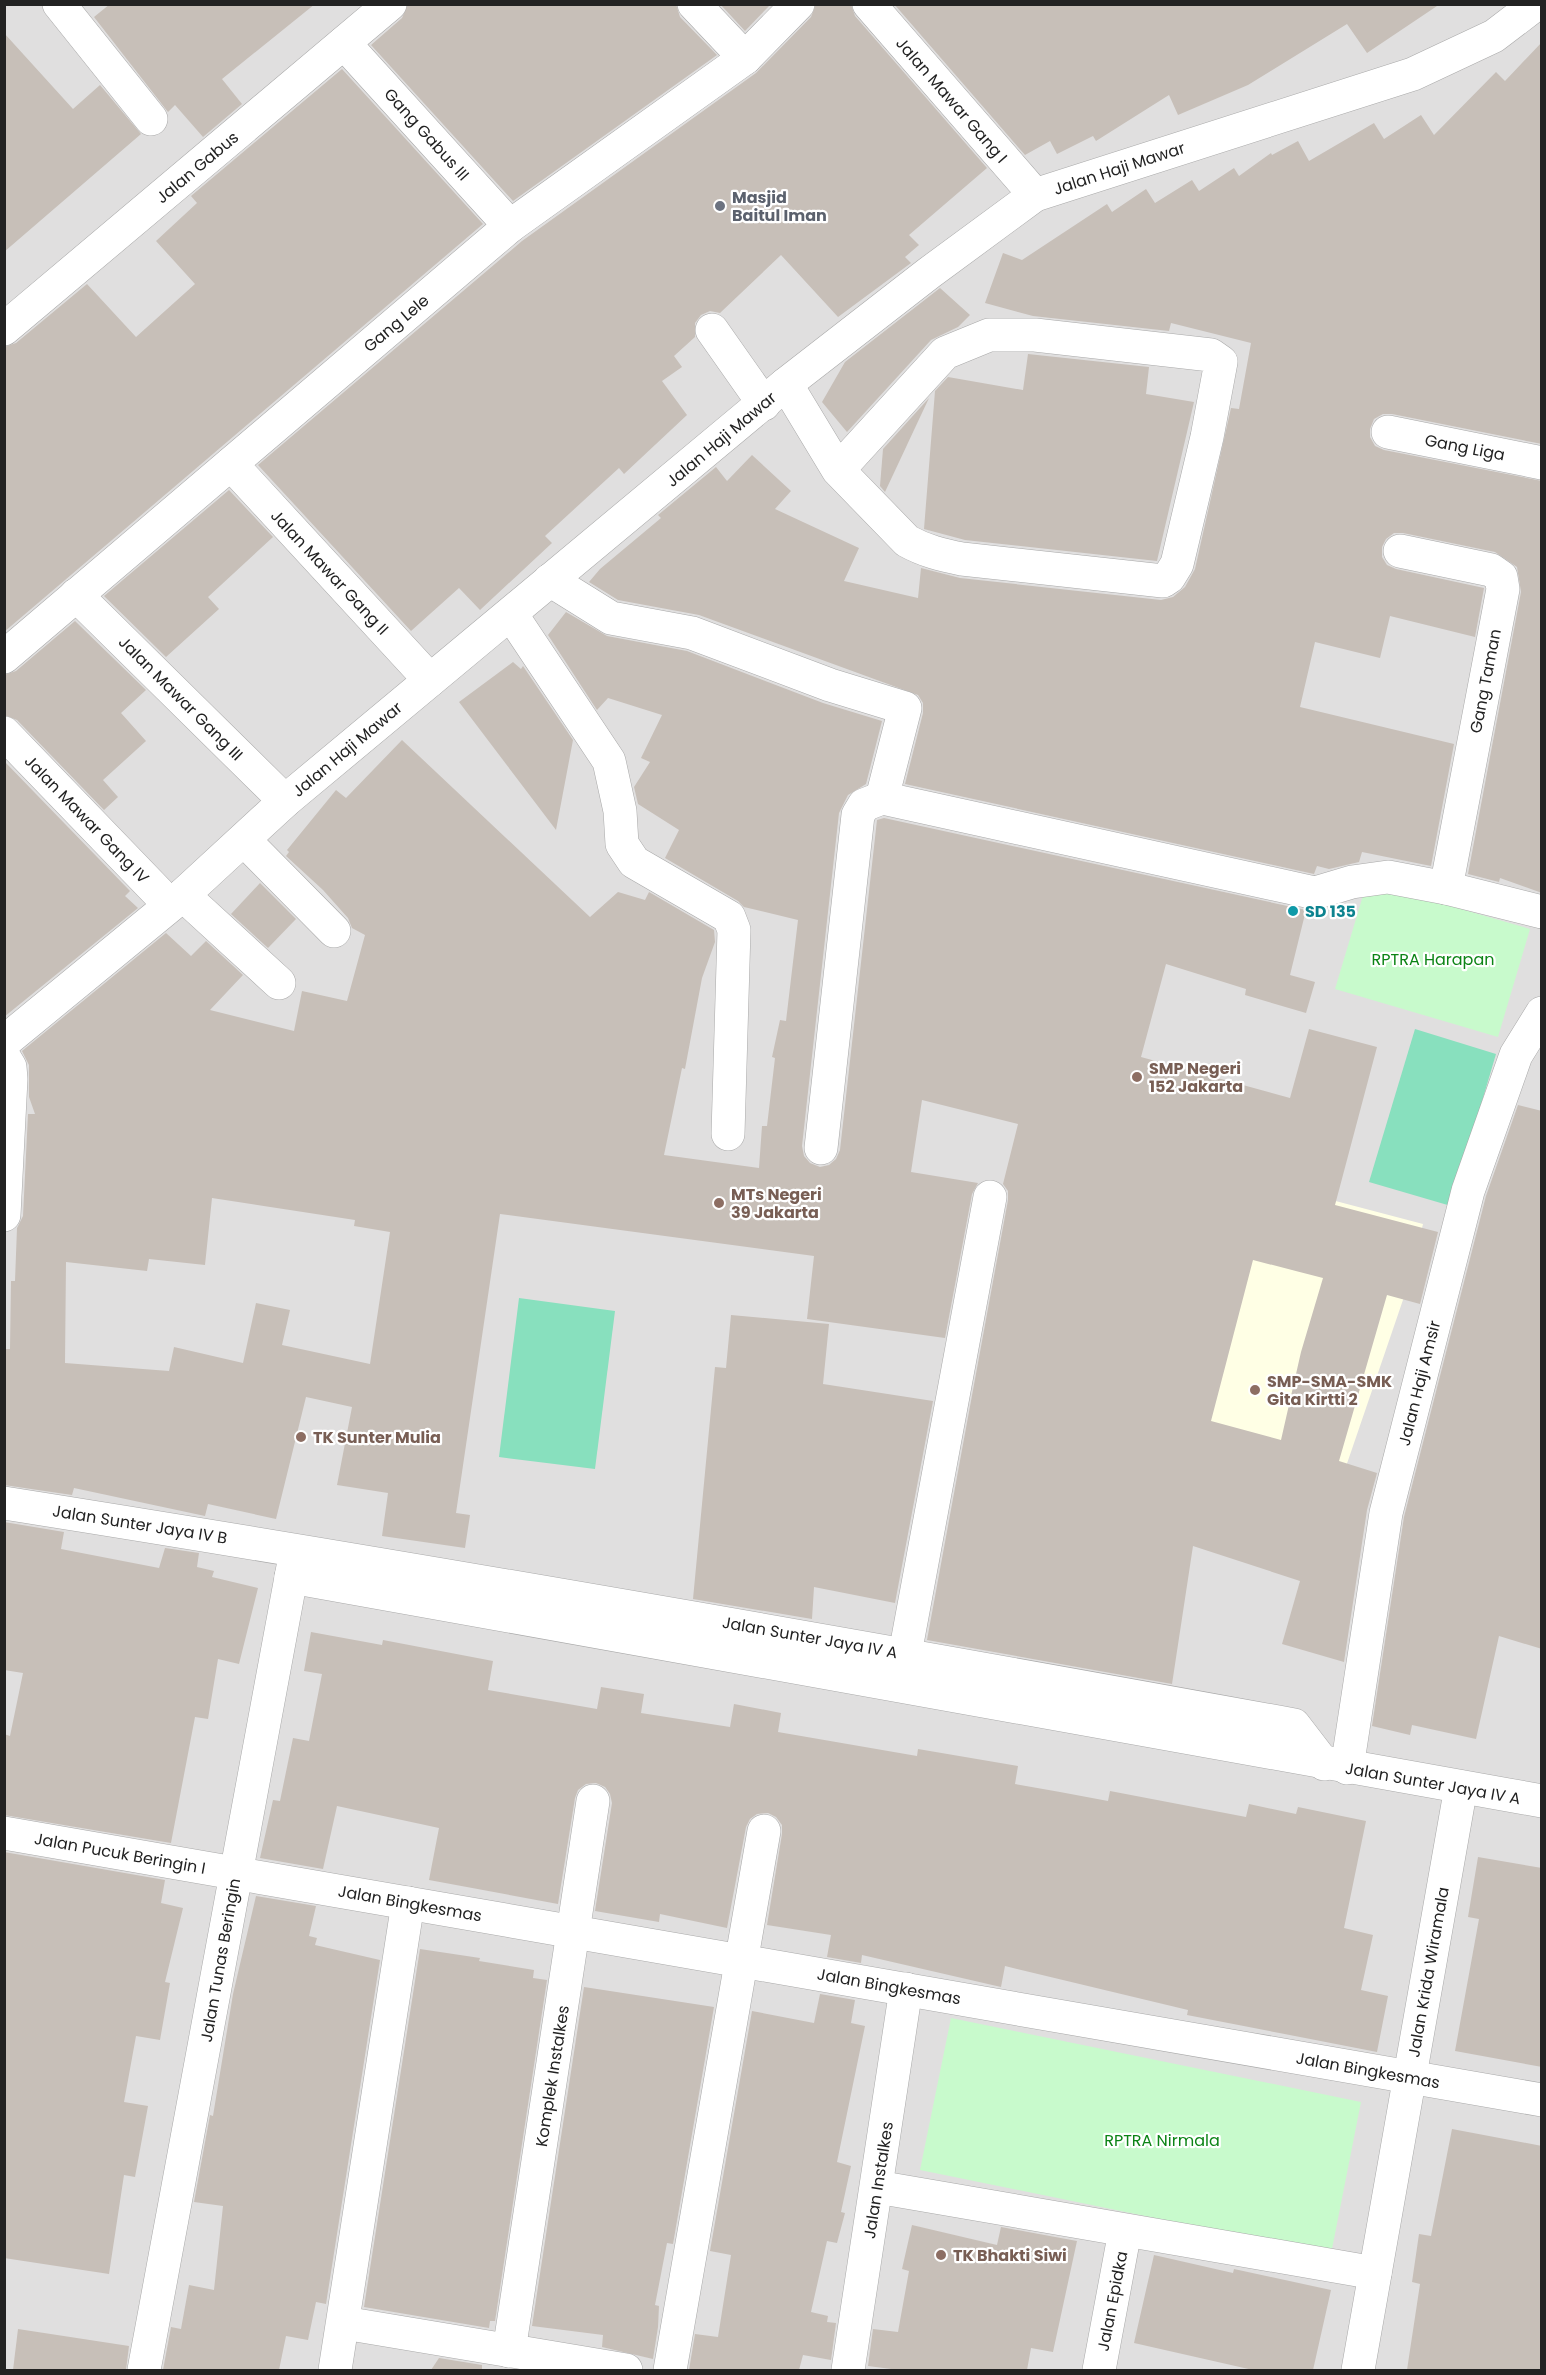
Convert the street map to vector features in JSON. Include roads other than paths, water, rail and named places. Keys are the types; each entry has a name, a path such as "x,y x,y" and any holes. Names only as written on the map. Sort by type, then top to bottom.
{"street":[{"path":"59,4 151,119"},
{"name":"Jalan Gabus","path":"4,328 390,4"},
{"path":"694,4 744,58"},
{"name":"Gang Lele","path":"4,657 510,226 744,58 798,4"},
{"name":"Jalan Mawar Gang I","path":"869,4 1035,195"},
{"name":"Jalan Haji Mawar","path":"4,1042 177,900 285,801 775,394 929,273 1035,195 1413,74 1494,36 1536,4"},
{"name":"Gang Gabus III","path":"344,43 510,226"},
{"path":"712,330 775,394 838,470 907,541 932,554 1163,581 1169,578 1177,564 1207,437 1221,362 1211,356 1035,335 989,335 945,353 838,470"},
{"name":"Gang Liga","path":"1388,432 1542,463"},
{"name":"Jalan Mawar Gang II","path":"231,464 430,680"},
{"name":"Gang Taman","path":"1400,551 1491,570 1501,577 1503,589 1446,888"},
{"path":"550,580 611,618 692,633 830,685 905,708 882,798"},
{"name":"Jalan Mawar Gang III","path":"76,595 285,801"},
{"path":"512,614 609,761 620,811 622,844 634,862 729,917 734,930 728,1134"},
{"name":"Jalan Mawar Gang IV","path":"4,733 177,900 279,983"},
{"path":"821,1148 858,815 864,805 882,798 1315,893 1352,882 1388,878 1446,888 1542,912"},
{"path":"244,840 334,931"},
{"name":"Jalan Haji Amsir","path":"1336,1766 1386,1513 1466,1203 1516,1055 1542,1013"},
{"path":"4,1057 10,1067 11,1079 4,1215"},
{"path":"906,1654 990,1197"},
{"name":"Jalan Sunter Jaya IV B","path":"4,1503 288,1557"},
{"name":"Jalan Sunter Jaya IV A","path":"288,1557 906,1654 1294,1725 1336,1766"},
{"name":"Jalan Sunter Jaya IV A","path":"288,1557 1336,1766 1542,1801"},
{"name":"Jalan Tunas Beringin","path":"144,2370 236,1872 288,1557"},
{"name":"Jalan Krida Wiramala","path":"1359,2370 1461,1787"},
{"name":"Komplek Instalkes","path":"509,2351 575,1931 593,1801"},
{"path":"670,2370 740,1960 765,1831"},
{"name":"Jalan Pucuk Beringin I","path":"4,1833 236,1872"},
{"name":"Jalan Bingkesmas","path":"236,1872 1542,2100"},
{"path":"335,2370 408,1903"},
{"name":"Jalan Instalkes","path":"848,2370 878,2187 906,1989"},
{"path":"878,2187 1376,2274"},
{"name":"Jalan Epidka","path":"1099,2370 1125,2231"},
{"path":"344,2323 626,2370"}],"place":[{"name":"Masjid Baitul Iman","path":"720,206"},
{"name":"SD 135","path":"1293,911"},
{"name":"SMP Negeri 152 Jakarta","path":"1137,1077"},
{"name":"MTs Negeri 39 Jakarta","path":"719,1203"},
{"name":"SMP-SMA-SMK Gita Kirtti 2","path":"1255,1390"},
{"name":"TK Sunter Mulia","path":"301,1437"},
{"name":"TK Bhakti Siwi","path":"941,2255"}],"park label":[{"name":"RPTRA Harapan","path":"1433,959"},
{"name":"RPTRA Nirmala","path":"1162,2140"}]}
